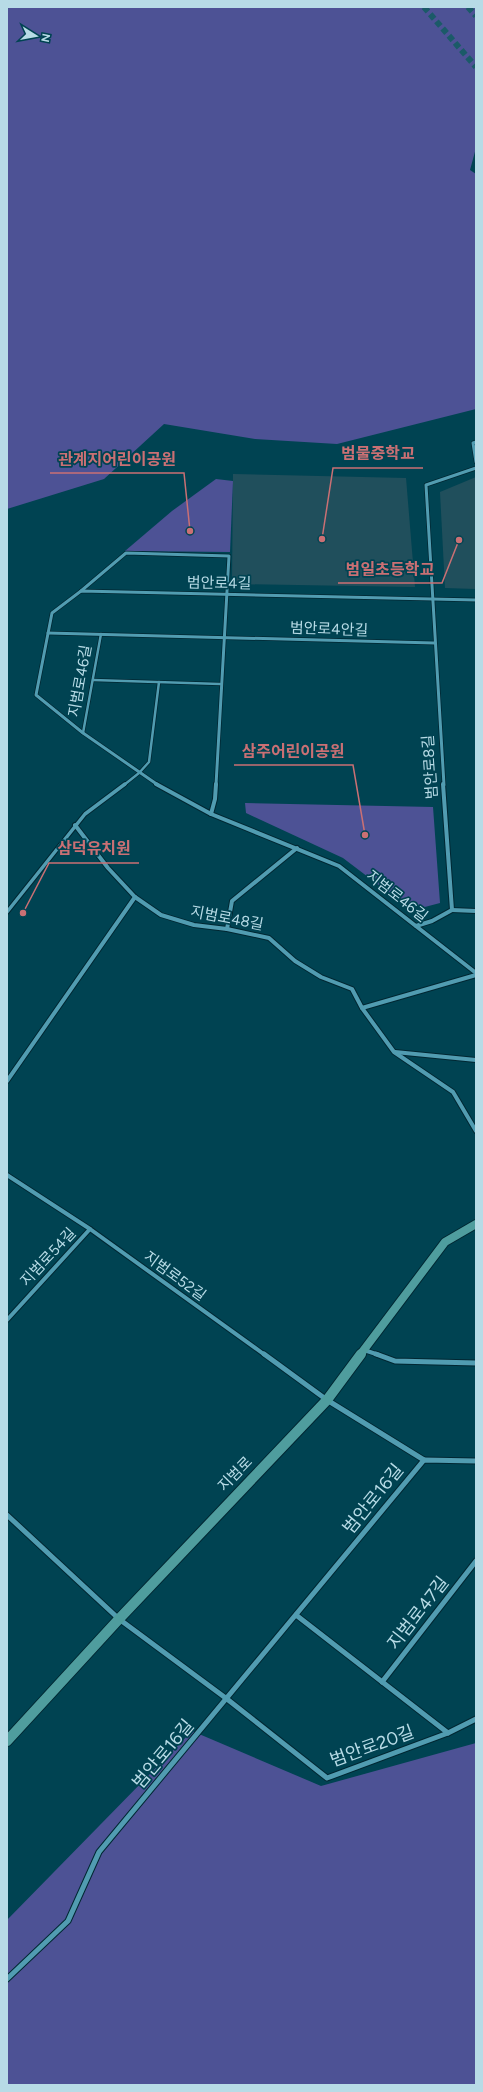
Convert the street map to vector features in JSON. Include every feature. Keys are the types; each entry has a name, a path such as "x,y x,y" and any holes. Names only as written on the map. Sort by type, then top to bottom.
{"main road":[{"name":"지범로","path":"7,1740 119,1619 327,1400 445,1242 476,1224"}],"street":[{"path":"476,442 473,443 476,462"},
{"name":"범안로8길","path":"452,910 434,643 426,485 476,468"},
{"path":"48,633 52,613 126,553 229,556 222,638 215,799 212,814"},
{"name":"범안로4길","path":"81,591 476,600"},
{"name":"범안로4안길","path":"48,633 434,643"},
{"name":"지범로46길","path":"48,633 36,695 83,733 139,772 180,798 212,814 339,866 476,974"},
{"name":"지범로46길","path":"83,733 101,634"},
{"path":"93,680 220,684"},
{"path":"7,912 85,814 139,772 149,762 159,682"},
{"name":"지범로48길","path":"75,825 108,868 135,897 161,915 194,925 227,929 269,938 296,961 321,977 352,989 362,1008 394,1052 453,1092 476,1131"},
{"path":"227,929 232,901 297,848"},
{"path":"7,1081 135,897"},
{"path":"416,926 432,921 452,910 476,911"},
{"name":"지범로46길","path":"362,1008 476,974"},
{"path":"394,1052 476,1060"},
{"name":"지범로52길","path":"7,1175 90,1229 327,1400 424,1460"},
{"name":"지범로54길","path":"7,1320 90,1229"},
{"path":"364,1350 395,1361 476,1363"},
{"name":"범안로16길","path":"7,1979 68,1921 99,1852 228,1699 424,1460 476,1461"},
{"path":"7,1515 119,1619 228,1699"},
{"name":"지범로47길","path":"382,1682 476,1561"},
{"path":"296,1615 448,1733"},
{"name":"범안로20길","path":"228,1699 327,1778 448,1733 476,1719"}],"shaded area":[{"path":"7,7 476,7 476,148 470,170 476,174 476,409 337,444 255,439 164,424 104,479 7,509"},
{"path":"233,474 406,478 415,587 232,584"},
{"path":"476,477 476,589 445,588 440,492"},
{"path":"216,479 233,481 230,552 125,551 172,511"},
{"path":"245,803 433,807 440,903 421,908 397,899 343,858 246,813"},
{"path":"192,1731 321,1786 476,1743 476,2085 7,2085 7,1920"}],"tunnel":[{"path":"424,7 476,67"},
{"path":"468,7 476,16"}],"place":[{"name":"관계지어린이공원","path":"190,531"},
{"name":"범물중학교","path":"322,539"},
{"name":"범일초등학교","path":"459,540"},
{"name":"삼주어린이공원","path":"365,835"},
{"name":"삼덕유치원","path":"23,913"}]}
